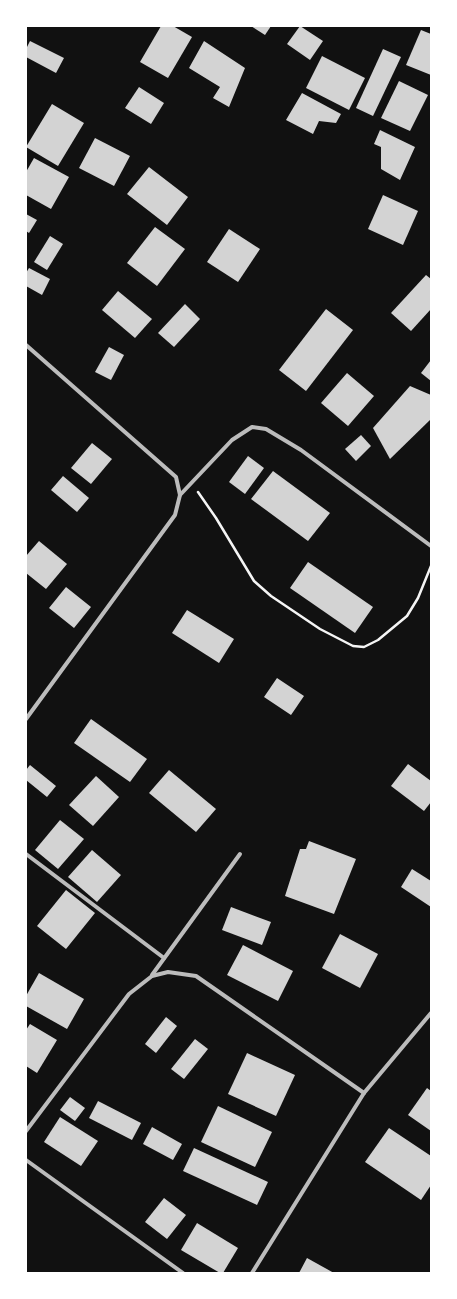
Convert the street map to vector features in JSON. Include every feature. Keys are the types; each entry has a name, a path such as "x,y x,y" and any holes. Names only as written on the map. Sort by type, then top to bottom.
{"street":[{"path":"26,345 176,477 180,495 175,515 26,719"},
{"path":"180,495 232,440 252,427 266,429 301,450 431,546"},
{"path":"26,854 164,958"},
{"path":"26,1131 129,994 152,976 240,854"},
{"path":"152,976 168,972 196,976 364,1093"},
{"path":"252,1273 364,1093 431,1013"},
{"path":"26,1160 183,1273"}],"path":[{"path":"192,483 216,518 254,581 271,596 320,629 353,646 364,647 378,640 407,616 418,598 431,566"}],"building":[{"path":"161,26 173,26 192,37 168,78 140,62"},
{"path":"251,26 271,26 265,35"},
{"path":"300,26 323,41 310,60 287,44"},
{"path":"421,30 431,34 431,75 406,65"},
{"path":"30,41 64,58 56,73 26,57 26,49"},
{"path":"204,41 245,68 229,107 213,98 220,87 189,68"},
{"path":"383,49 401,57 373,116 356,108"},
{"path":"322,56 365,78 349,110 306,88"},
{"path":"399,81 428,95 410,131 381,118"},
{"path":"139,87 164,103 151,124 125,108"},
{"path":"302,93 341,114 336,123 319,121 313,134 286,120"},
{"path":"52,104 84,123 58,166 26,147"},
{"path":"380,130 415,147 400,180 381,169 381,147 374,144"},
{"path":"95,138 130,156 114,186 79,168"},
{"path":"34,158 69,177 51,209 26,195 26,172"},
{"path":"149,167 188,197 167,225 127,194"},
{"path":"383,195 418,211 403,245 368,229"},
{"path":"26,214 37,220 29,233 26,231"},
{"path":"155,227 185,249 157,286 127,263"},
{"path":"229,229 260,249 238,282 207,262"},
{"path":"50,236 63,244 47,270 34,262"},
{"path":"29,268 50,279 42,295 26,286 26,273"},
{"path":"426,275 431,279 431,309 411,331 391,313"},
{"path":"118,291 152,319 135,338 102,310"},
{"path":"185,304 200,319 174,347 158,333"},
{"path":"326,309 353,330 306,391 279,370"},
{"path":"109,347 124,355 111,380 95,372"},
{"path":"431,360 431,381 421,373"},
{"path":"347,373 374,396 348,426 321,403"},
{"path":"410,386 431,395 431,419 390,459 373,428"},
{"path":"361,435 371,446 356,461 345,449"},
{"path":"92,443 112,459 91,484 71,468"},
{"path":"248,456 264,468 245,494 229,482"},
{"path":"273,471 330,513 308,541 251,499"},
{"path":"63,476 89,498 77,512 51,490"},
{"path":"39,541 67,564 46,589 26,573 26,556"},
{"path":"308,562 373,607 355,633 290,588"},
{"path":"66,587 91,607 74,628 49,608"},
{"path":"187,610 234,639 219,663 172,633"},
{"path":"277,678 304,696 291,715 264,697"},
{"path":"91,719 147,759 130,782 74,743"},
{"path":"408,764 431,781 431,802 424,811 391,786"},
{"path":"30,765 56,786 47,797 26,780 26,770"},
{"path":"169,770 216,809 196,832 149,793"},
{"path":"96,776 119,797 93,826 69,805"},
{"path":"60,820 84,839 58,869 35,850"},
{"path":"309,841 356,859 334,914 285,896 300,849 306,849"},
{"path":"92,850 121,875 97,902 68,877"},
{"path":"412,869 431,881 431,907 401,887"},
{"path":"66,890 95,913 66,949 37,926"},
{"path":"231,907 271,922 262,945 222,930"},
{"path":"340,934 378,954 360,988 322,968"},
{"path":"243,945 293,971 278,1001 227,975"},
{"path":"39,973 84,999 67,1029 26,1006 26,996"},
{"path":"166,1017 177,1026 156,1053 145,1044"},
{"path":"30,1024 57,1040 37,1073 26,1066 26,1030"},
{"path":"195,1039 208,1049 184,1079 171,1069"},
{"path":"247,1053 295,1075 276,1116 228,1094"},
{"path":"427,1088 431,1091 431,1131 408,1115"},
{"path":"70,1097 85,1108 75,1121 60,1110"},
{"path":"98,1101 141,1123 132,1140 89,1118"},
{"path":"218,1106 272,1132 255,1167 201,1142"},
{"path":"60,1117 98,1141 81,1166 44,1142"},
{"path":"152,1127 182,1144 173,1160 143,1144"},
{"path":"389,1128 431,1156 431,1185 421,1200 365,1162"},
{"path":"194,1148 268,1182 257,1205 183,1171"},
{"path":"164,1198 186,1215 167,1239 145,1222"},
{"path":"197,1223 238,1248 223,1273 220,1273 181,1250"},
{"path":"307,1258 334,1273 299,1273"}]}
